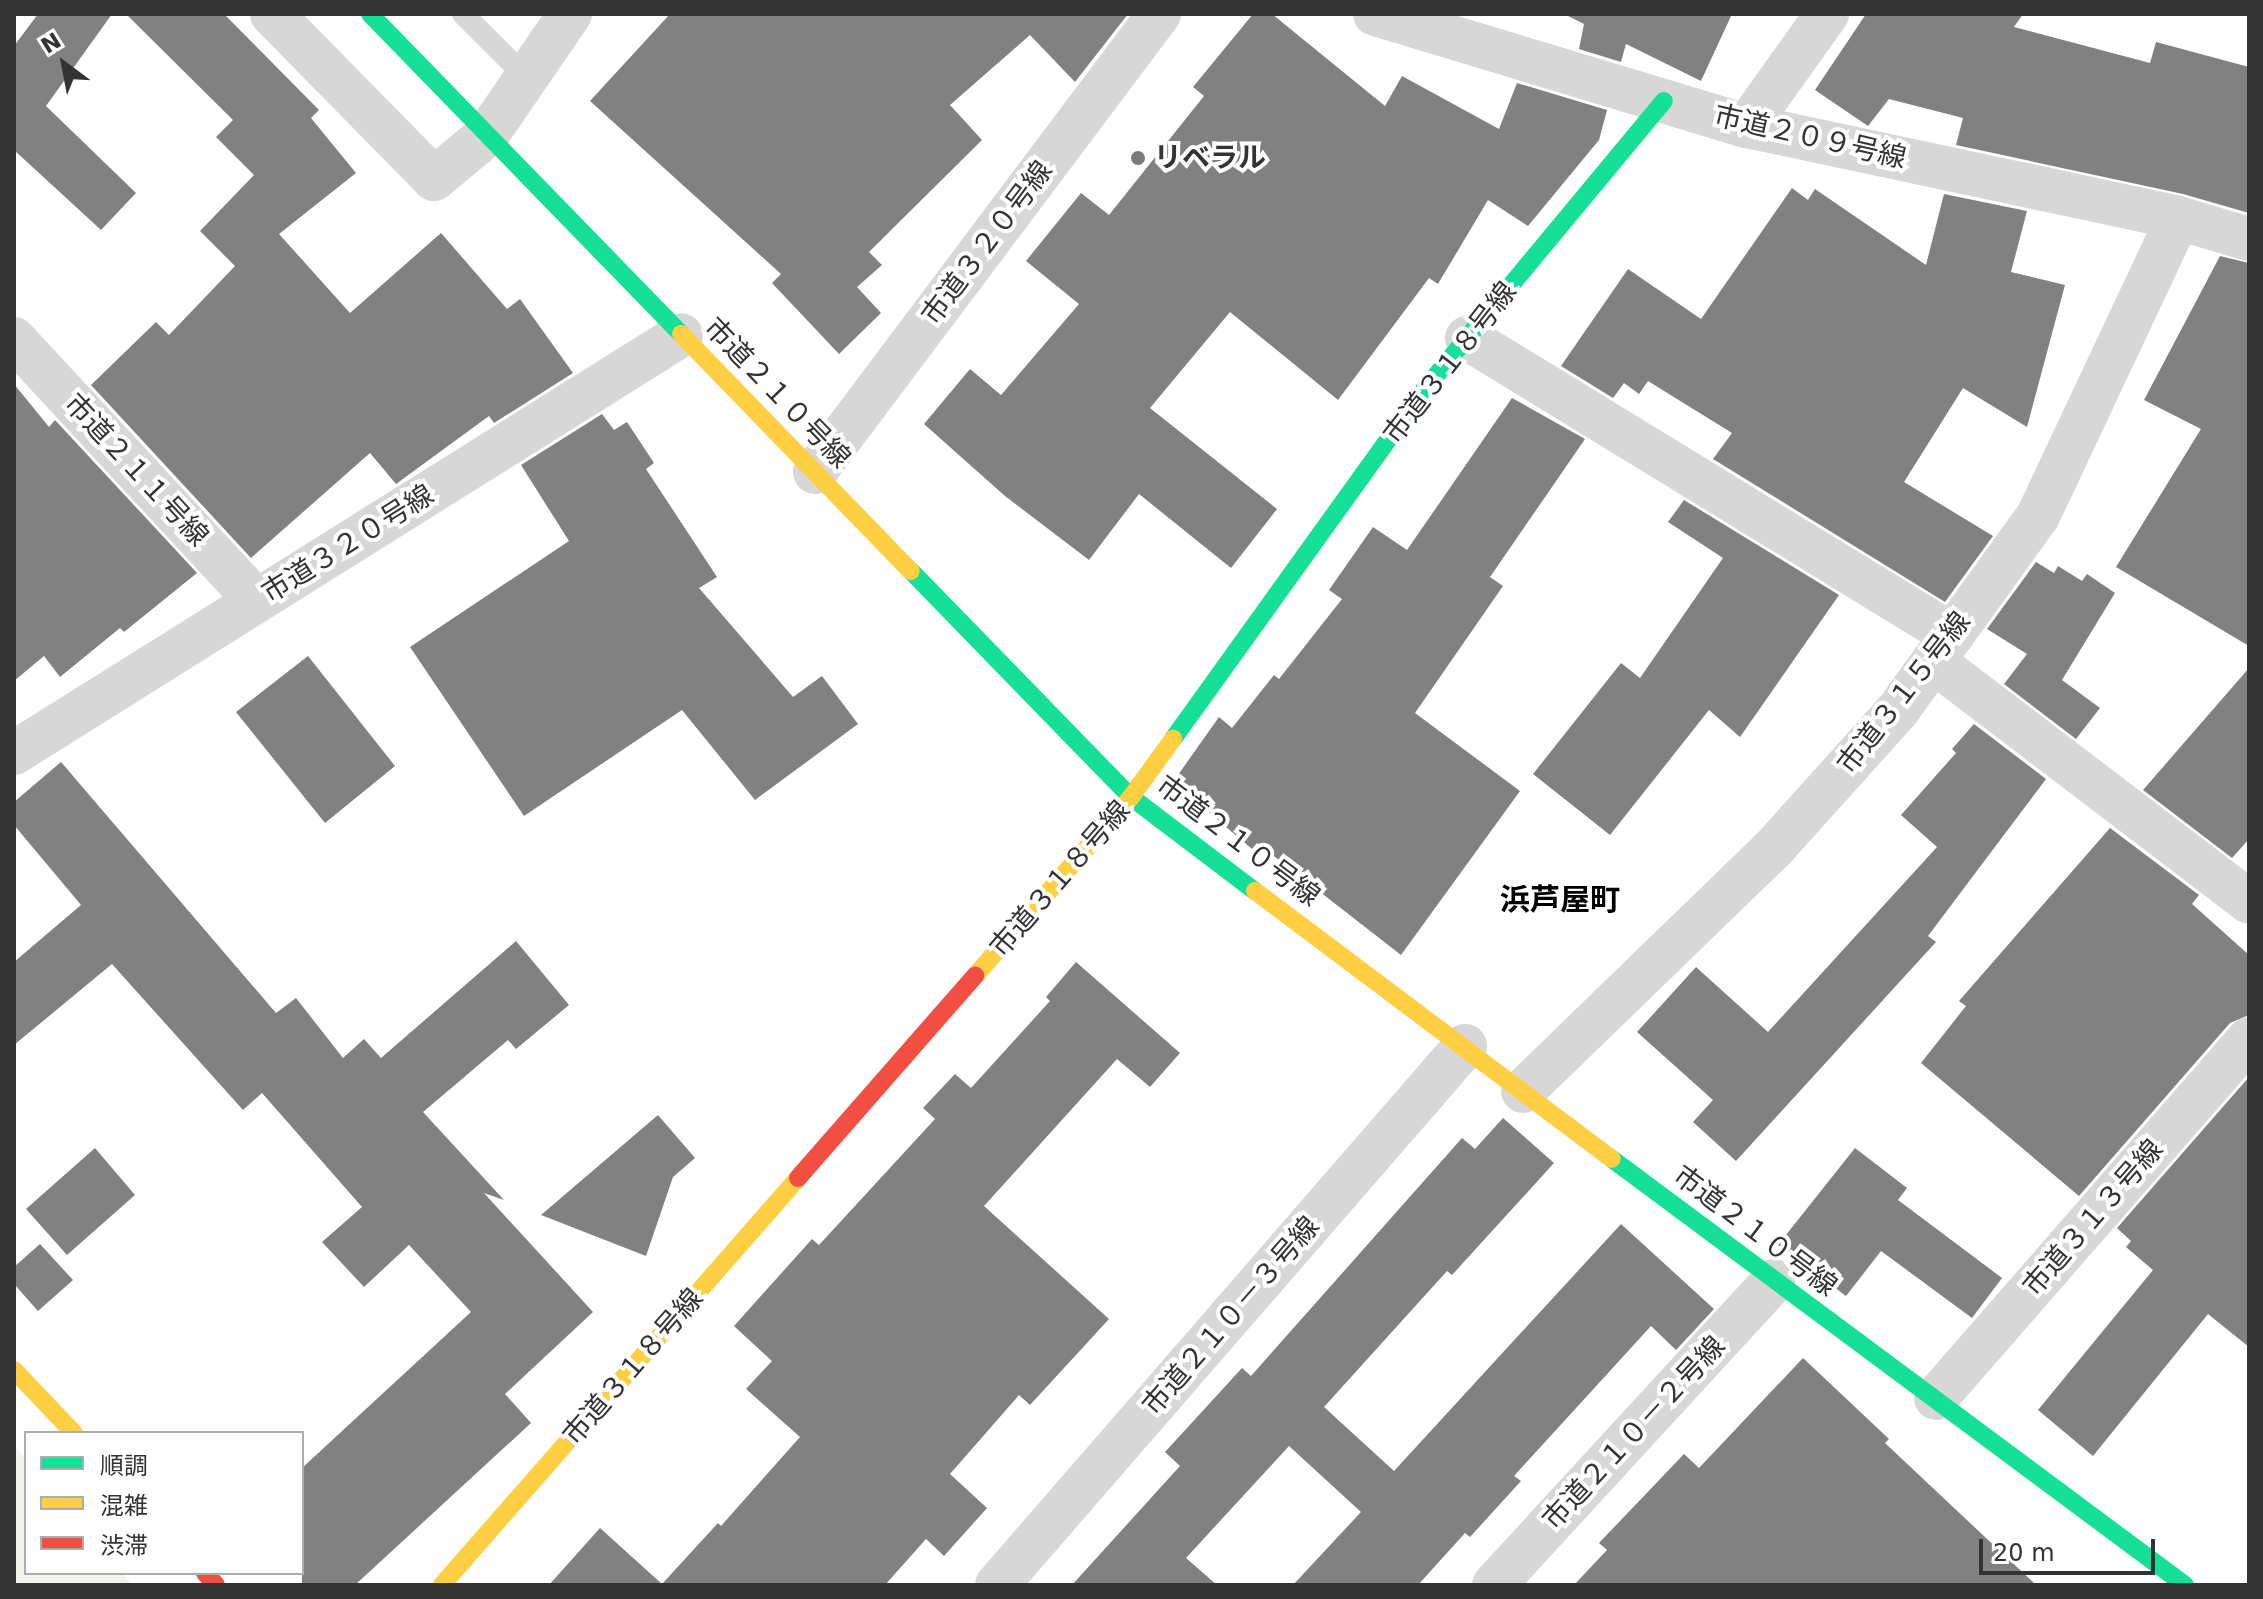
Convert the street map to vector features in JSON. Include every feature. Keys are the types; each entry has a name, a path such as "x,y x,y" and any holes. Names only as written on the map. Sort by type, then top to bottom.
{"street":[{"path":"272,14 434,179 487,135 570,14"},
{"name":"市道２１０号線","path":"370,14 1131,797 1774,1281 2185,1585"},
{"name":"市道３２０号線","path":"815,472 1159,14"},
{"name":"市道２０９号線","path":"1375,14 1747,126 2178,218 2249,239"},
{"path":"1747,126 1827,14"},
{"name":"市道３１８号線","path":"442,1585 1131,797 1423,391 1664,101"},
{"name":"市道３１５号線","path":"1523,1091 1772,850 1898,710 2038,516 2178,218"},
{"name":"市道３２０号線","path":"14,753 681,335"},
{"path":"1467,338 1943,648 2249,902"},
{"name":"市道２１１号線","path":"14,339 257,601"},
{"name":"市道３１３号線","path":"1936,1398 2249,1039"},
{"name":"市道２１０－３号線","path":"997,1585 1465,1046"},
{"name":"市道２１０－２号線","path":"1494,1585 1774,1281"},
{"path":"14,1370 72,1431"}],"lane":[{"path":"463,14 526,77"}],"shaded area":[{"path":"14,1445 24,1458 24,1575 124,1575 132,1585 14,1585"}],"building":[{"path":"38,14 112,14 46,106 136,193 101,230 14,150 14,46"},
{"path":"126,14 224,14 319,110 311,118 356,173 279,234 350,313 441,233 507,309 520,299 573,373 494,423 489,416 396,484 370,453 251,558 91,385 156,322 169,335 235,266 200,231 254,175 216,137 233,120"},
{"path":"670,14 1128,14 1075,82 1030,35 950,105 982,140 869,252 882,265 857,287 881,313 839,354 772,283 781,274 590,101"},
{"path":"1253,14 1272,14 1385,106 1402,76 1499,129 1517,83 1607,110 1599,140 1528,226 1488,200 1438,284 1429,278 1338,400 1230,312 1150,408 1277,509 1231,568 1139,494 1089,560 1005,496 924,424 970,369 1001,395 1079,304 1026,261 1081,193 1109,215 1204,96 1193,87"},
{"path":"1564,14 1732,14 1701,81 1626,44 1621,62 1579,49 1584,24"},
{"path":"1866,14 2023,14 2014,27 2150,63 2156,42 2249,67 2249,213 2183,194 1956,145 1963,118 1889,99 1868,126 1815,90"},
{"path":"1792,188 1808,200 1815,189 1926,265 1944,194 2027,211 2011,272 2065,285 2027,427 1963,388 1904,482 1993,536 1945,602 1713,459 1732,433 1648,381 1639,394 1624,383 1613,398 1561,366 1628,269 1701,319"},
{"path":"2220,256 2249,263 2249,646 2116,567 2201,429 2144,400"},
{"path":"14,384 49,427 55,420 197,573 124,632 120,628 60,677 44,656 14,681"},
{"path":"1512,398 1585,439 1490,577 1503,586 1415,713 1520,791 1401,955 1257,843 1252,849 1173,782 1219,717 1232,728 1274,675 1279,679 1342,599 1329,590 1373,527 1407,550"},
{"path":"602,414 614,430 627,422 654,463 646,469 717,577 699,588 793,697 822,676 858,724 755,800 682,710 524,816 410,647 569,541 521,465"},
{"path":"1684,500 1839,595 1740,737 1709,710 1610,835 1533,774 1621,663 1640,678 1723,558 1668,522"},
{"path":"2036,562 2054,573 2058,566 2082,581 2087,574 2115,593 2062,680 2100,708 2076,739 2004,684 2027,654 1987,629"},
{"path":"308,656 395,766 325,823 236,712"},
{"path":"2249,668 2249,839 2232,858 2143,790"},
{"path":"1974,724 2046,779 1928,936 1936,942 1736,1161 1693,1122 1713,1100 1637,1032 1696,967 1768,1032 1937,847 1901,815 1956,753 1952,749"},
{"path":"61,762 276,1013 296,998 343,1058 364,1039 381,1058 516,941 569,1005 516,1049 508,1040 423,1112 504,1200 484,1193 593,1312 505,1394 531,1423 355,1585 302,1585 304,1466 471,1312 409,1245 364,1287 322,1242 362,1207 262,1093 243,1110 112,964 14,1045 14,962 81,905 14,825 14,802"},
{"path":"2110,828 2199,895 2192,904 2249,955 2249,1015 2230,1023 2079,1196 1921,1063 1966,1006 1959,1001"},
{"path":"1076,962 1180,1053 1150,1087 1117,1059 984,1206 1109,1319 1030,1405 1019,1395 950,1474 987,1508 944,1556 926,1539 885,1585 549,1585 600,1528 662,1584 718,1523 721,1526 800,1437 746,1389 772,1361 734,1326 812,1239 819,1245 935,1119 923,1108 955,1074 971,1088 1050,1001 1046,997"},
{"path":"2249,1077 2249,1347 2208,1314 2093,1456 2038,1410 2153,1270 2126,1247 2131,1241 2117,1228"},
{"path":"658,1115 695,1158 673,1177 646,1256 541,1215"},
{"path":"1503,1118 1554,1163 1452,1275 1447,1271 1324,1407 1394,1471 1621,1224 1714,1309 1676,1350 1651,1326 1514,1476 1521,1481 1470,1537 1465,1533 1418,1585 1293,1585 1361,1512 1289,1446 1186,1558 1217,1585 1072,1585 1180,1466 1165,1452 1242,1368 1251,1376 1462,1138 1475,1149"},
{"path":"95,1148 135,1195 67,1255 26,1209"},
{"path":"1855,1148 1907,1188 1898,1200 2002,1278 1972,1318 1881,1251 1846,1296 1778,1245"},
{"path":"40,1244 73,1280 38,1311 14,1284 14,1267"},
{"path":"1803,1358 1889,1439 1885,1443 2036,1585 1574,1585 1607,1550 1599,1543 1684,1454 1699,1468"}],"traffic: fast":[{"path":"370,14 681,334"},
{"path":"1173,739 1423,391 1664,101"},
{"path":"911,571 1131,797 1255,891"},
{"path":"1612,1159 2185,1585"}],"traffic: slow":[{"path":"681,334 911,571"},
{"path":"975,976 1131,797 1173,739"},
{"path":"1255,891 1612,1159"},
{"path":"442,1585 798,1178"},
{"path":"14,1370 72,1431"}],"traffic: jam":[{"path":"798,1178 975,976"},
{"path":"207,1575 216,1585"}],"place":[{"name":"リベラル","path":"1138,158"}],"district":[{"name":"浜芦屋町","path":"1560,900"}]}
